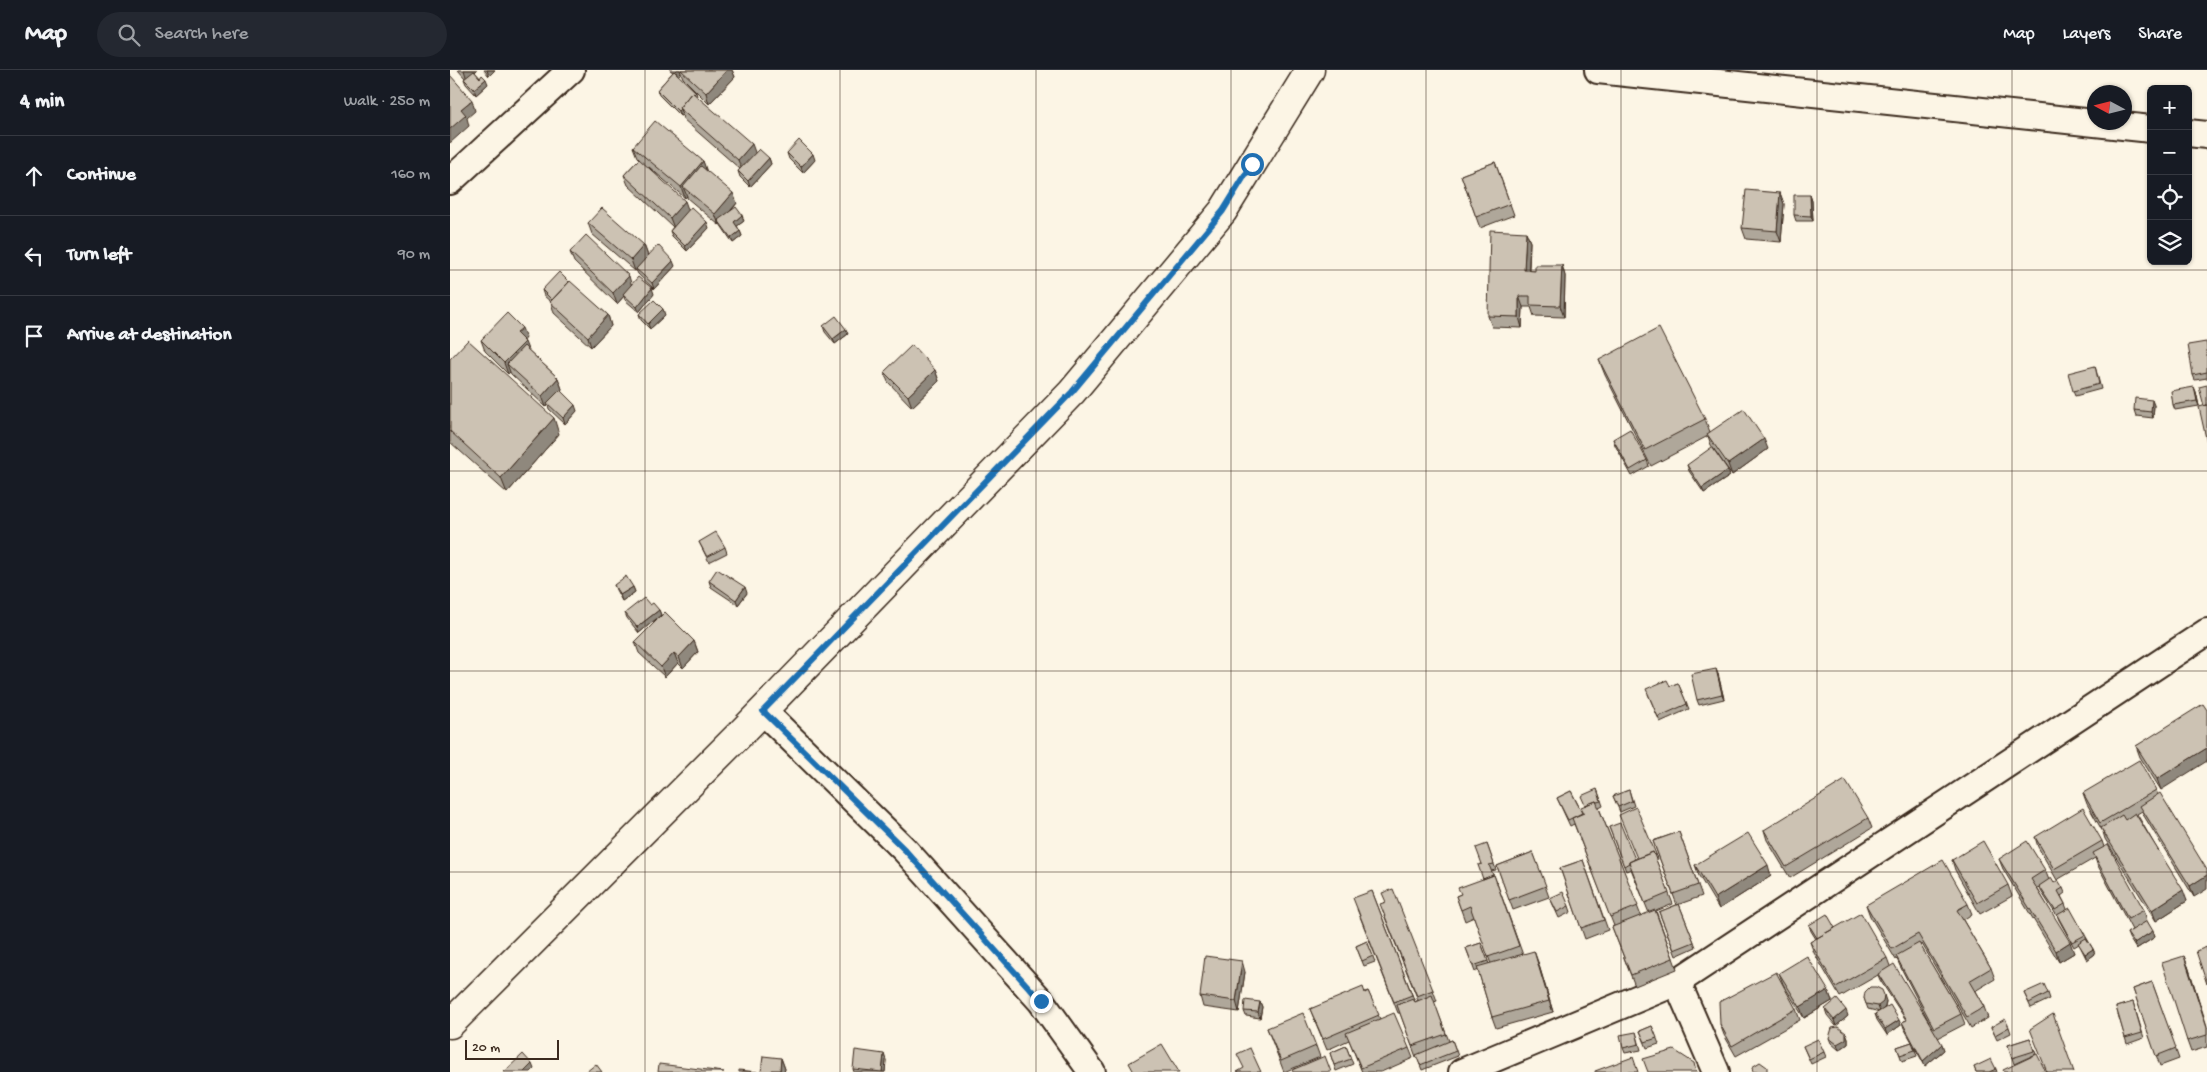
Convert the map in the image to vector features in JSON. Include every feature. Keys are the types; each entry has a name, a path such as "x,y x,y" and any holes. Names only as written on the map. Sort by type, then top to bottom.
{"main road":[{"path":"450,1024 763,711 1072,392 1223,211 1310,70"}],"street":[{"path":"450,181 571,70"},
{"path":"1598,70 2147,129"},
{"path":"2192,133 2207,135"},
{"path":"1462,1072 1677,982 2207,632"},
{"path":"763,711 905,850 1041,1001 1092,1072"},
{"path":"1677,982 1716,1072"}],"building":[{"path":"681,70 727,70 706,93"},
{"path":"474,71 480,78 482,75 486,79 474,89 464,79"},
{"path":"674,71 696,92 694,94 692,92 678,111 657,90"},
{"path":"450,75 472,100 461,109 466,115 450,129"},
{"path":"692,92 752,144 738,160 679,108"},
{"path":"655,121 703,161 681,187 633,147"},
{"path":"799,140 813,154 801,167 787,153"},
{"path":"759,149 769,158 748,181 738,171"},
{"path":"639,159 685,201 670,218 624,175"},
{"path":"1495,162 1510,204 1476,217 1461,175"},
{"path":"701,166 733,193 715,214 683,187"},
{"path":"1746,190 1780,193 1777,231 1742,228"},
{"path":"1794,195 1810,195 1811,216 1794,215"},
{"path":"691,207 707,222 685,246 670,231"},
{"path":"736,207 742,215 734,222 740,231 731,238 718,220"},
{"path":"602,208 644,245 631,260 588,223"},
{"path":"1490,230 1526,232 1524,270 1535,271 1535,265 1562,265 1560,306 1530,305 1530,296 1519,296 1519,317 1488,316"},
{"path":"586,235 629,276 613,293 570,252"},
{"path":"658,245 673,261 652,283 636,269"},
{"path":"559,272 569,282 552,300 542,290"},
{"path":"638,277 652,288 637,307 623,294"},
{"path":"570,281 608,315 588,337 550,302"},
{"path":"654,300 663,309 648,324 639,314"},
{"path":"507,313 522,328 516,333 525,342 504,363 481,340"},
{"path":"836,316 846,329 833,339 823,326"},
{"path":"1659,328 1705,419 1645,450 1599,360"},
{"path":"468,340 554,418 501,478 450,431 450,359"},
{"path":"2206,342 2207,372 2193,375 2188,345"},
{"path":"912,345 935,370 908,396 884,372"},
{"path":"524,346 558,378 542,396 507,364"},
{"path":"2095,366 2099,384 2073,391 2068,373"},
{"path":"2207,385 2207,405 2204,406 2199,387"},
{"path":"2194,387 2197,401 2173,405 2171,391"},
{"path":"560,390 575,405 563,418 547,403"},
{"path":"2135,398 2152,400 2151,412 2134,410"},
{"path":"2207,405 2207,443 2199,407"},
{"path":"1744,409 1764,439 1728,464 1707,434"},
{"path":"1630,429 1647,460 1630,470 1613,439"},
{"path":"1712,447 1728,470 1702,488 1687,465"},
{"path":"716,532 725,547 707,557 699,542"},
{"path":"717,569 745,587 736,600 709,581"},
{"path":"626,576 633,587 620,595 614,585"},
{"path":"644,598 650,605 653,603 659,610 637,627 625,613"},
{"path":"665,612 694,641 679,657 674,653 661,667 635,642"},
{"path":"1716,669 1722,694 1697,700 1691,674"},
{"path":"1667,680 1670,686 1678,683 1687,704 1658,717 1646,689"},
{"path":"2203,704 2207,710 2207,748 2157,779 2136,746"},
{"path":"2139,760 2156,790 2100,823 2083,793"},
{"path":"1845,780 1868,818 1786,867 1764,830"},
{"path":"1597,789 1601,801 1585,805 1581,796"},
{"path":"1629,790 1632,801 1618,807 1613,796"},
{"path":"1571,791 1582,813 1568,820 1557,798"},
{"path":"2160,793 2207,870 2207,875 2190,886 2140,806"},
{"path":"1596,801 1638,906 1610,917 1572,818 1584,813 1581,807"},
{"path":"1636,807 1656,854 1654,855 1653,852 1637,858 1619,815"},
{"path":"2083,808 2102,841 2054,869 2035,837"},
{"path":"2135,813 2183,890 2152,910 2101,828 2122,815 2125,820"},
{"path":"1620,823 1635,859 1624,866 1609,827"},
{"path":"1679,832 1698,885 1673,894 1653,841"},
{"path":"1748,833 1768,865 1715,898 1695,865"},
{"path":"1983,841 2008,885 1977,903 1952,860"},
{"path":"2027,841 2045,870 2031,879 2070,942 2056,951 1999,859"},
{"path":"1487,844 1494,864 1489,865 1493,875 1483,879 1478,865 1482,864 1476,848"},
{"path":"2108,845 2144,910 2128,919 2093,853"},
{"path":"1533,852 1546,886 1509,900 1497,866"},
{"path":"1653,852 1669,893 1645,903 1629,862"},
{"path":"1583,860 1604,920 1581,928 1560,868"},
{"path":"1943,860 1968,904 1957,910 1991,968 1969,981 1984,1007 1967,1017 1918,934 1892,949 1866,905"},
{"path":"1494,875 1519,946 1488,957 1470,906 1461,910 1456,896 1461,894 1458,888"},
{"path":"2051,878 2054,883 2058,880 2063,888 2058,891 2065,904 2055,910 2039,886"},
{"path":"1393,889 1433,990 1417,996 1380,904 1386,902 1382,893"},
{"path":"1372,891 1412,995 1394,1002 1353,898"},
{"path":"1563,892 1569,906 1557,912 1550,898"},
{"path":"1679,904 1694,942 1674,950 1659,912"},
{"path":"2070,908 2085,935 2072,942 2057,915"},
{"path":"1655,910 1673,958 1631,975 1612,927"},
{"path":"1861,913 1887,958 1836,987 1810,942"},
{"path":"1827,914 1835,928 1817,938 1809,925"},
{"path":"2147,921 2153,931 2134,943 2127,933"},
{"path":"2086,938 2093,949 2085,954 2078,943"},
{"path":"1367,941 1373,956 1362,961 1356,946"},
{"path":"1481,943 1488,961 1473,966 1466,948"},
{"path":"1919,943 1961,1014 1934,1028 1896,956"},
{"path":"2207,947 2207,984 2196,951"},
{"path":"1534,951 1549,1001 1492,1017 1477,967"},
{"path":"1205,956 1242,961 1236,1001 1200,996"},
{"path":"1807,956 1828,990 1800,1007 1779,973"},
{"path":"2184,956 2207,1028 2207,1035 2187,1041 2162,963"},
{"path":"1894,964 1942,1044 1923,1061 1902,1022 1907,1020 1878,974"},
{"path":"1776,972 1796,1009 1732,1046 1720,1024 1719,1002"},
{"path":"2152,982 2176,1048 2156,1056 2133,989"},
{"path":"2044,984 2048,993 2029,1003 2024,993"},
{"path":"1363,987 1365,993 1368,991 1379,1015 1323,1039 1310,1009"},
{"path":"1870,987 1882,990 1884,995 1883,1002 1878,1006 1866,1004 1865,992"},
{"path":"1432,995 1446,1034 1412,1046 1397,1005 1413,999 1415,1002"},
{"path":"1837,999 1846,1010 1834,1020 1825,1009"},
{"path":"1245,1000 1260,1002 1258,1012 1244,1011"},
{"path":"2133,1002 2142,1033 2125,1038 2116,1007"},
{"path":"1890,1005 1899,1020 1885,1029 1875,1014"},
{"path":"1303,1013 1316,1046 1281,1061 1267,1028"},
{"path":"1394,1013 1409,1048 1361,1068 1346,1033"},
{"path":"2053,1014 2074,1072 2047,1072 2030,1029"},
{"path":"2005,1019 2009,1027 1995,1035 1991,1027"},
{"path":"1652,1026 1657,1038 1645,1042 1640,1031"},
{"path":"1838,1027 1846,1033 1846,1039 1837,1044 1829,1038 1832,1028"},
{"path":"1636,1032 1639,1044 1623,1048 1620,1035"},
{"path":"2030,1038 2034,1051 2012,1058 2008,1045"},
{"path":"1818,1039 1824,1052 1809,1059 1803,1046"},
{"path":"1452,1040 1456,1051 1420,1065 1416,1055"},
{"path":"1912,1042 1915,1050 1900,1055 1897,1047"},
{"path":"1162,1044 1179,1072 1134,1072 1129,1063"},
{"path":"1346,1046 1351,1059 1334,1065 1330,1053"},
{"path":"1250,1048 1261,1072 1237,1072 1244,1068 1237,1054"},
{"path":"855,1050 884,1054 882,1072 853,1069"},
{"path":"1674,1050 1694,1063 1696,1072 1648,1072 1643,1059"},
{"path":"523,1054 532,1064 524,1072 504,1072"},
{"path":"2037,1054 2046,1072 2004,1072 2003,1070"},
{"path":"763,1056 781,1058 780,1070 761,1072"},
{"path":"1325,1056 1331,1072 1293,1072 1292,1070"},
{"path":"1633,1057 1638,1072 1595,1072 1595,1071"},
{"path":"1991,1059 1996,1069 1989,1072 1976,1072 1974,1067"},
{"path":"1760,1062 1767,1067 1767,1072 1753,1072 1752,1067"},
{"path":"596,1064 602,1072 586,1072"},
{"path":"659,1064 724,1072 658,1072"},
{"path":"739,1070 757,1072 739,1072"}],"route":[{"path":"1041,1001 905,850 763,711 1072,392 1223,211 1252,164"}]}
